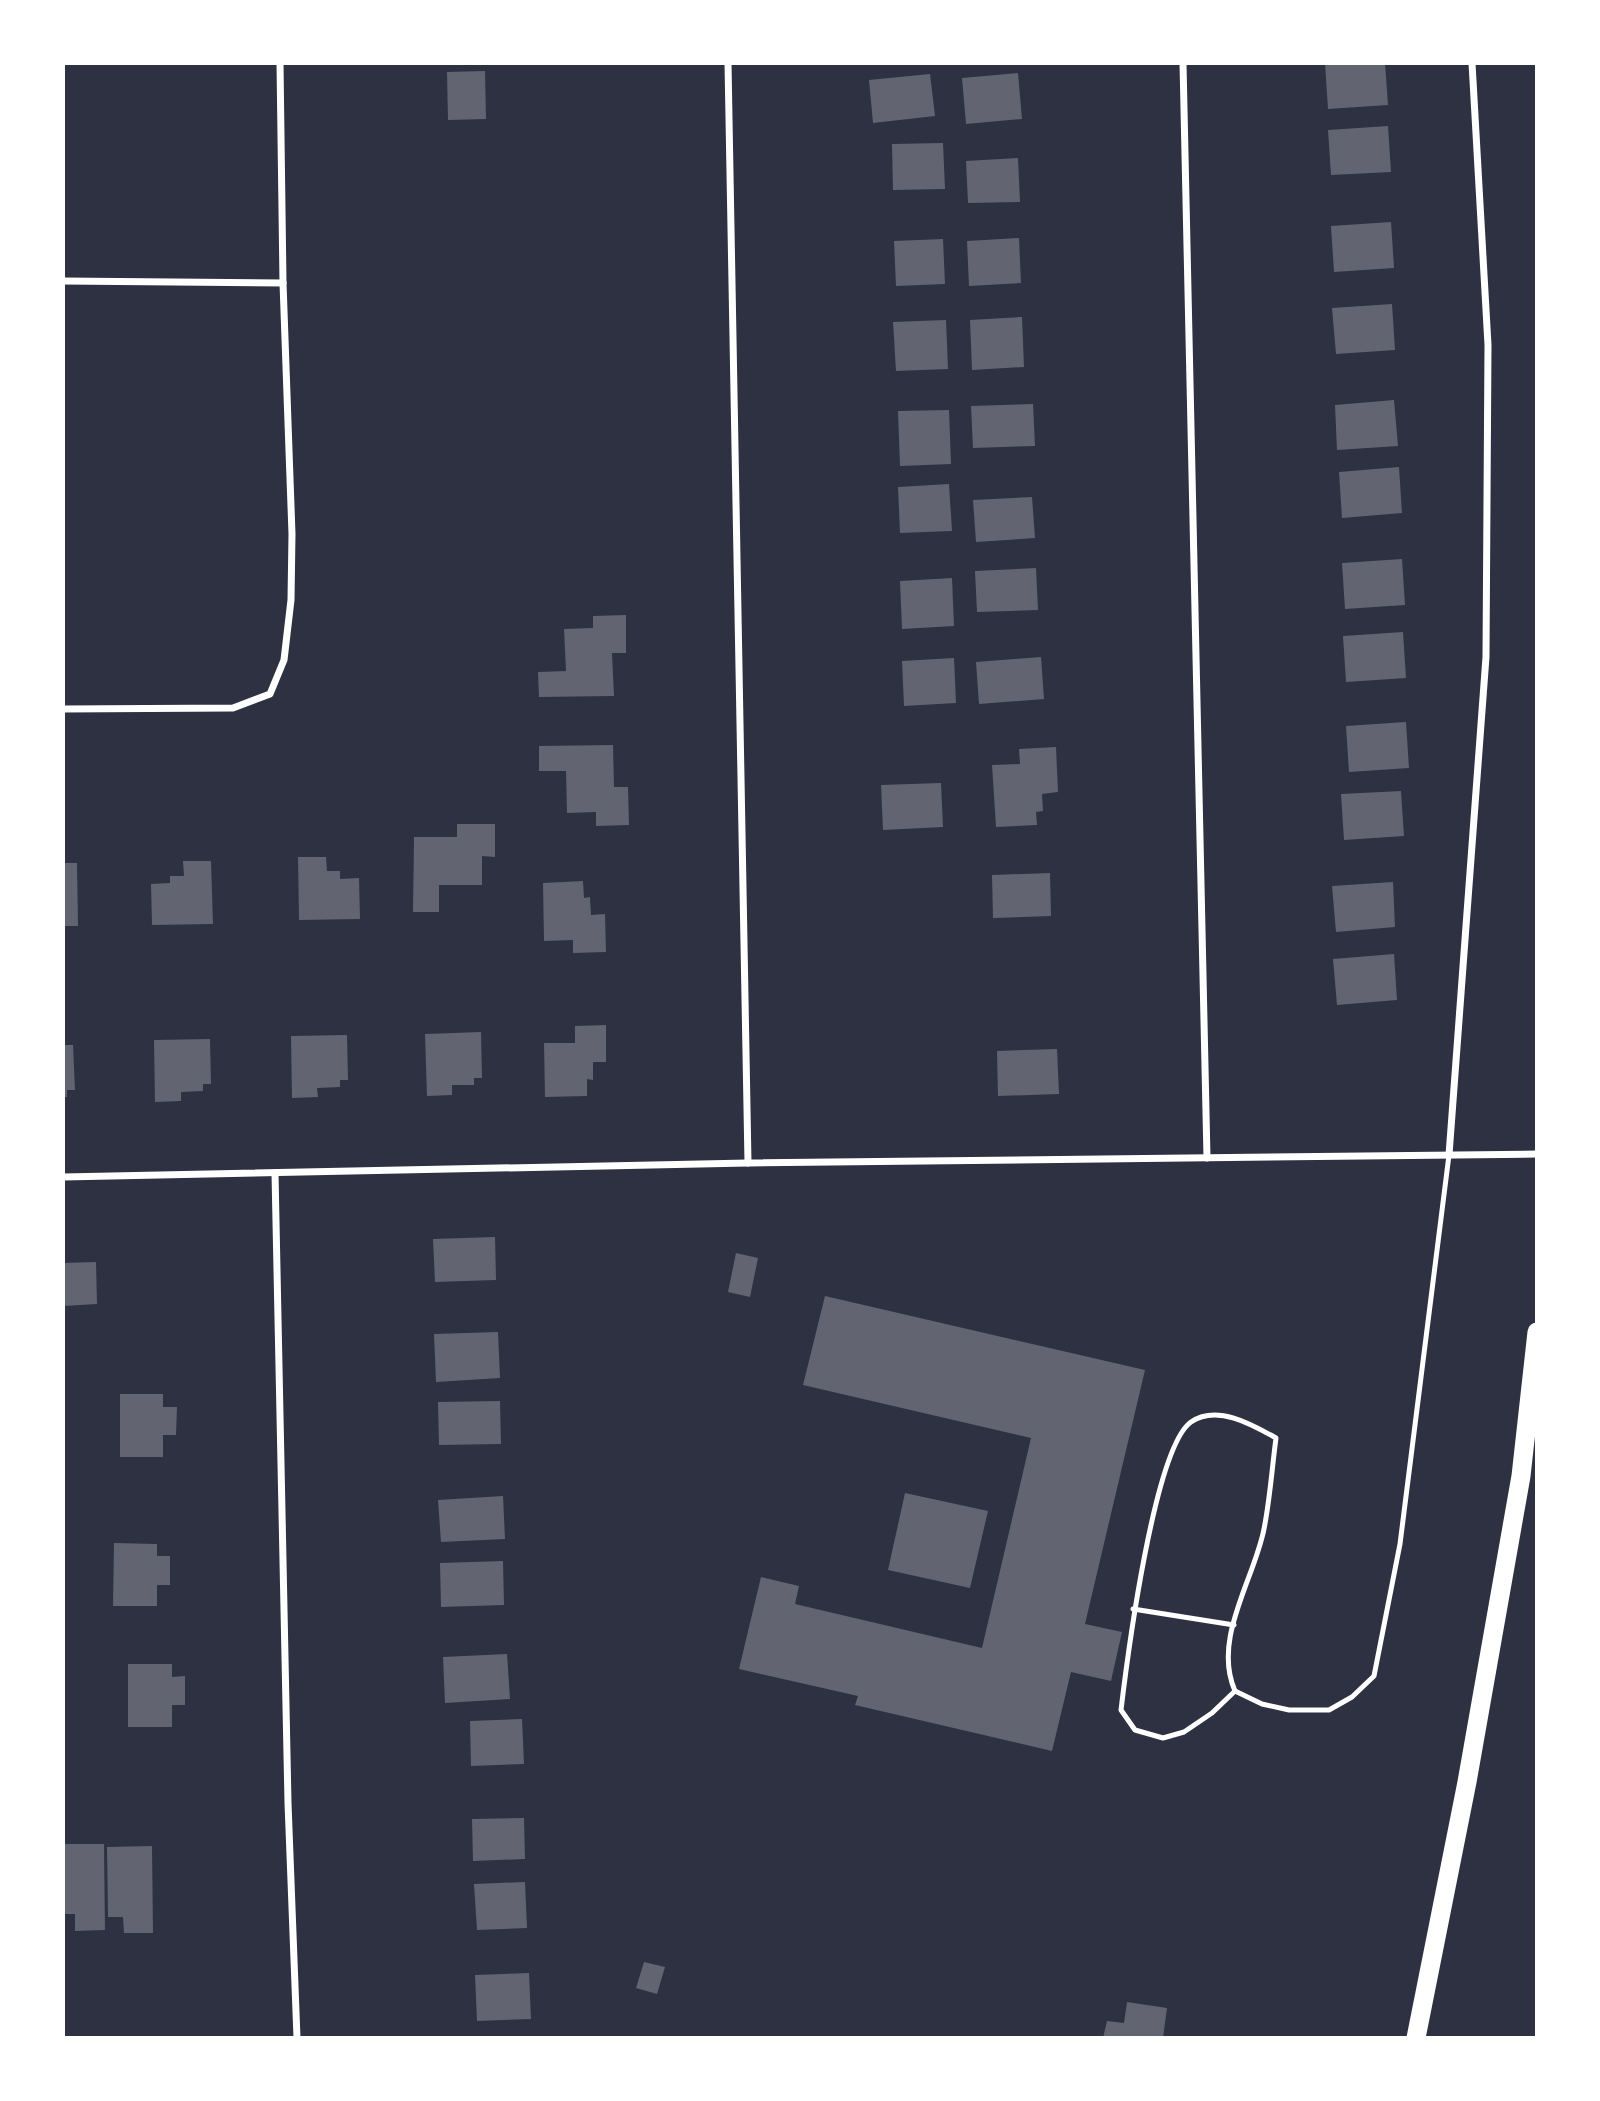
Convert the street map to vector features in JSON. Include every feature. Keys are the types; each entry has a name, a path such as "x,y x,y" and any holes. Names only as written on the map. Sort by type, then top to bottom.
{"highway":[{"path":"1416,2038 1467,1782 1519,1489 1537,1332"}],"street":[{"path":"63,709 233,708 270,694 284,660 291,600 292,534 283,283 280,63"},
{"path":"729,63 748,1163"},
{"path":"1183,63 1207,1158"},
{"path":"1449,1155 1486,657 1488,345 1472,63"},
{"path":"63,281 283,283"},
{"path":"63,1177 748,1163 1537,1154"},
{"path":"275,1173 288,1790 297,2038"}],"lane":[{"path":"1235,1691 1212,1713 1184,1732 1163,1738 1135,1730 1121,1710 1133,1609 1164,1475 1180,1437 1191,1422 1211,1417 1243,1419 1276,1437 1264,1531 1234,1625 1228,1658 1229,1677 1235,1691 1262,1704 1289,1710 1329,1710 1352,1697 1374,1676 1400,1544 1449,1155"},
{"path":"1133,1609 1234,1625"}],"building":[{"path":"1325,63 1385,63 1388,105 1328,109"},
{"path":"485,71 486,119 448,120 447,72"},
{"path":"1018,73 1022,119 966,124 962,78"},
{"path":"930,74 935,116 873,123 869,80"},
{"path":"1388,126 1391,172 1331,175 1328,130"},
{"path":"943,143 945,189 893,190 892,144"},
{"path":"1018,158 1020,202 968,203 966,161"},
{"path":"1391,222 1394,268 1334,272 1331,226"},
{"path":"1019,238 1021,283 969,286 967,241"},
{"path":"943,239 945,284 896,286 894,241"},
{"path":"1392,304 1395,350 1336,354 1332,308"},
{"path":"1022,317 1024,367 972,370 970,320"},
{"path":"946,320 948,369 896,371 893,322"},
{"path":"1394,400 1398,446 1337,450 1335,405"},
{"path":"1033,404 1035,446 973,448 971,406"},
{"path":"949,410 951,464 900,466 898,411"},
{"path":"1399,467 1402,513 1342,518 1339,472"},
{"path":"949,484 952,531 900,533 898,487"},
{"path":"1032,497 1035,538 976,542 973,500"},
{"path":"1402,559 1405,605 1345,609 1342,563"},
{"path":"1036,568 1038,610 977,612 975,571"},
{"path":"952,578 954,626 902,629 900,581"},
{"path":"626,615 626,653 612,653 614,696 539,697 538,672 566,671 564,629 593,628 593,616"},
{"path":"1403,632 1406,678 1346,682 1343,636"},
{"path":"1041,657 1044,699 979,704 976,662"},
{"path":"954,658 956,703 904,706 902,661"},
{"path":"1406,722 1409,768 1349,772 1346,726"},
{"path":"613,745 614,787 628,787 629,825 596,826 596,812 567,813 566,771 539,771 539,746"},
{"path":"1056,747 1058,792 1042,794 1043,811 1036,812 1037,825 996,827 992,765 1020,764 1019,749"},
{"path":"941,783 943,827 883,830 881,785"},
{"path":"1401,791 1404,836 1344,840 1341,794"},
{"path":"457,824 495,824 495,857 482,856 482,885 439,885 439,912 413,912 414,837 457,837"},
{"path":"298,857 326,857 327,871 340,871 340,879 359,878 360,919 299,920"},
{"path":"183,861 211,861 213,924 152,925 151,884 170,883 170,876 184,876"},
{"path":"63,863 77,863 78,926 63,926"},
{"path":"1050,873 1051,916 993,918 992,875"},
{"path":"583,881 584,898 590,897 591,915 605,914 606,952 573,953 573,940 544,941 543,883"},
{"path":"1393,882 1395,927 1336,932 1332,886"},
{"path":"1394,954 1397,1000 1337,1005 1333,959"},
{"path":"606,1025 606,1062 593,1062 593,1080 587,1079 587,1096 545,1097 544,1043 575,1043 575,1026"},
{"path":"481,1032 482,1078 474,1078 474,1085 452,1085 452,1095 427,1096 425,1034"},
{"path":"347,1035 348,1080 340,1080 340,1087 317,1088 318,1097 292,1098 291,1036"},
{"path":"210,1039 211,1084 203,1084 203,1091 181,1092 181,1101 155,1102 154,1040"},
{"path":"63,1045 73,1045 75,1090 67,1090 67,1097 63,1097"},
{"path":"1057,1049 1059,1094 998,1096 997,1051"},
{"path":"495,1237 496,1280 435,1282 433,1239"},
{"path":"736,1253 758,1258 750,1297 728,1292"},
{"path":"96,1262 97,1304 63,1306 63,1263"},
{"path":"825,1296 1145,1370 1085,1624 1122,1632 1111,1681 1071,1672 1052,1751 855,1705 858,1696 739,1669 761,1577 799,1586 795,1604 982,1648 1031,1438 803,1385"},
{"path":"498,1332 500,1378 436,1382 434,1334"},
{"path":"120,1394 163,1394 163,1407 177,1407 176,1435 163,1435 163,1457 120,1457"},
{"path":"500,1401 501,1444 439,1445 438,1402"},
{"path":"905,1493 988,1511 970,1588 888,1570"},
{"path":"503,1496 505,1539 441,1542 438,1500"},
{"path":"114,1543 157,1544 157,1556 170,1556 170,1585 157,1585 157,1606 113,1606"},
{"path":"503,1561 504,1605 441,1607 440,1563"},
{"path":"507,1654 510,1699 445,1703 443,1657"},
{"path":"128,1664 172,1664 172,1677 185,1676 185,1705 172,1705 172,1727 128,1727"},
{"path":"522,1719 524,1764 471,1766 470,1721"},
{"path":"524,1818 525,1859 473,1861 472,1819"},
{"path":"63,1844 104,1844 105,1930 75,1931 75,1914 63,1914"},
{"path":"152,1846 153,1933 124,1933 123,1917 108,1917 107,1847"},
{"path":"525,1882 527,1928 477,1930 474,1884"},
{"path":"644,1962 665,1967 657,1994 636,1988"},
{"path":"529,1973 531,2019 477,2021 475,1975"},
{"path":"1127,2002 1167,2008 1163,2038 1103,2038 1107,2021 1124,2023"}]}
